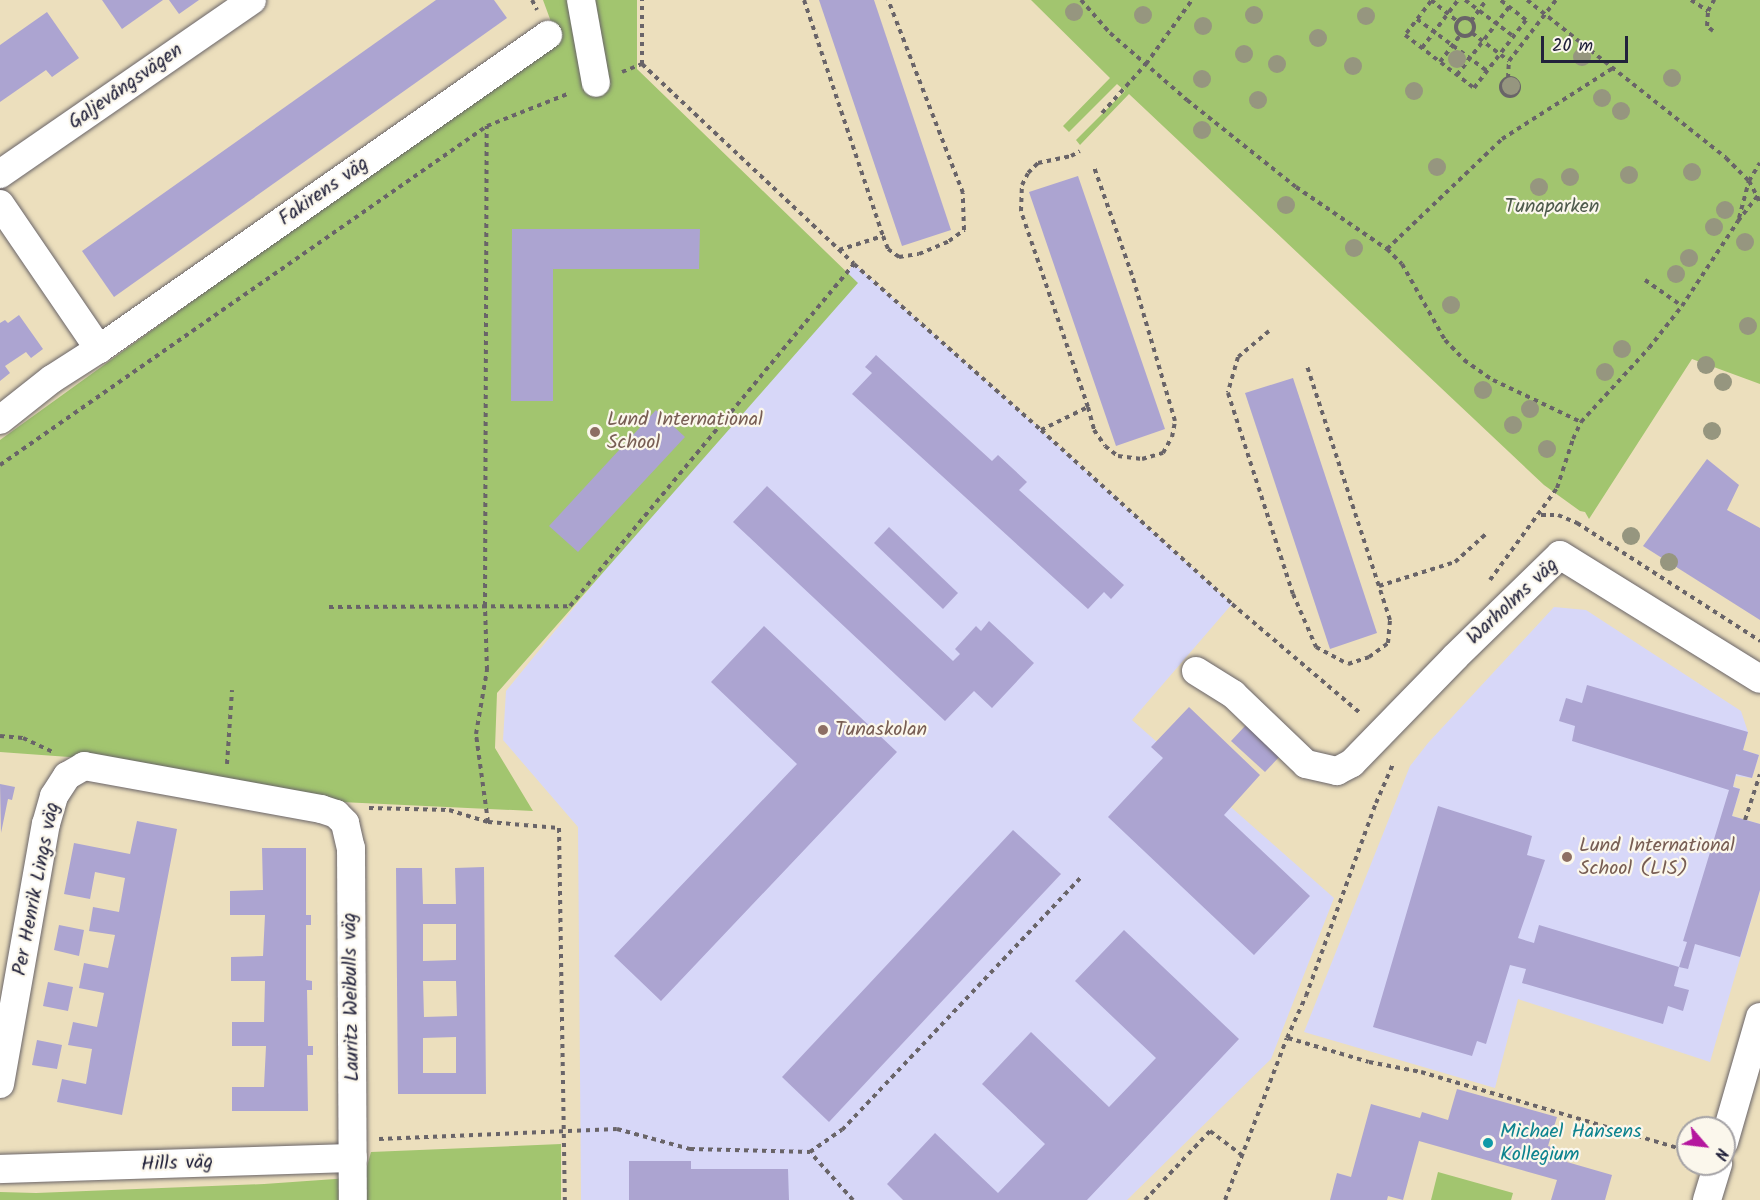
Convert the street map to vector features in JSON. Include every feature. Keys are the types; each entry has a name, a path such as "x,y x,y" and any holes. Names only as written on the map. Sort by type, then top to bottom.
{"street":[{"name":"Galjevångsvägen","path":"0,174 252,0"},
{"path":"581,0 596,83"},
{"name":"Fakirens väg","path":"0,420 52,379 99,349 548,35"},
{"path":"0,204 99,349"},
{"name":"Warholms väg","path":"1196,671 1233,694 1306,764 1337,771 1352,763 1370,724 1560,555 1760,679"},
{"path":"84,766 321,809 336,814 345,823"},
{"name":"Per Henrik Lings väg","path":"0,1084 54,796 67,776 84,766"},
{"name":"Lauritz Weibulls väg","path":"345,823 351,848 353,1200"},
{"path":"1731,1116 1760,1017"},
{"name":"Hills väg","path":"0,1169 353,1149"},
{"path":"1707,1200 1714,1176"}],"path":[{"path":"642,0 642,64 854,264 1232,604 1370,724 1396,757 1376,803 1306,996 1287,1038 1226,1200"},
{"path":"804,0 888,249 899,256 929,250 949,242 964,230 963,193 888,0"},
{"path":"1081,0 1110,33 1187,100 1296,187 1387,249 1402,264 1445,340 1464,360 1493,380 1581,422"},
{"path":"1102,113 1146,64 1192,0"},
{"path":"1458,22 1431,0 1405,35 1474,88 1526,20 1500,0"},
{"path":"1422,48 1458,0"},
{"path":"1465,0 1513,36"},
{"path":"1471,21 1486,0"},
{"path":"1527,0 1726,158 1759,194 1760,202"},
{"path":"1508,78 1509,61 1556,0"},
{"path":"1691,0 1708,11"},
{"path":"1713,31 1707,26 1708,11 1714,0"},
{"path":"1457,75 1509,7"},
{"path":"1417,19 1487,71"},
{"path":"1458,22 1464,19 1471,21"},
{"path":"1458,22 1457,30 1466,36 1472,33 1474,28 1471,21"},
{"path":"1472,33 1509,61"},
{"path":"1440,62 1460,34"},
{"path":"0,465 487,126 642,64"},
{"path":"1387,249 1502,139 1612,68"},
{"path":"1508,78 1519,84 1519,91 1514,96 1507,96 1502,91 1502,82 1508,78"},
{"path":"487,126 485,606 487,670 476,734 488,822"},
{"path":"1080,151 1071,156 1038,163 1028,173 1022,185 1021,211 1100,438 1105,446 1118,456 1142,459 1164,453 1172,436 1175,421 1132,275 1094,167"},
{"path":"1738,220 1749,182 1760,163"},
{"path":"1485,586 1540,515 1557,488 1581,422 1649,348 1682,306 1738,220 1759,194"},
{"path":"839,250 884,236"},
{"path":"329,607 570,606 854,264"},
{"path":"1645,280 1682,306"},
{"path":"1269,331 1238,357 1228,393 1293,594 1316,647 1348,664 1369,657 1388,643 1390,620 1306,366"},
{"path":"1041,430 1088,407"},
{"path":"1540,515 1558,515 1577,523 1760,641"},
{"path":"1379,586 1455,562 1486,534"},
{"path":"225,791 232,690"},
{"path":"1369,706 1370,724"},
{"path":"0,736 23,738 84,766"},
{"path":"1745,820 1760,774"},
{"path":"345,823 370,808 449,810 488,822 559,828 565,1200"},
{"path":"353,1149 617,1129 690,1149 810,1152 842,1130 1080,878"},
{"path":"1287,1038 1369,1062 1421,1072 1676,1147"},
{"path":"1145,1200 1210,1131 1243,1156"},
{"path":"810,1152 853,1200"}],"shaded area":[{"name":"Tunaskolan","path":"854,264 1232,604 1132,720 1334,898 1271,1059 1127,1200 581,1200 578,827 503,740 506,691"},
{"name":"Lund International School (LIS)","path":"1554,607 1586,610 1741,711 1748,732 1743,750 1759,755 1752,778 1736,776 1733,786 1740,789 1732,816 1760,824 1760,890 1710,1062 1518,999 1495,1088 1304,1032 1410,766 1428,743"}],"green space":[{"path":"543,0 637,0 637,69 858,283 497,693 495,748 533,811 341,802 83,758 0,752 0,440 557,38"},
{"name":"Tunaparken","path":"1031,0 1760,0 1760,384 1692,359 1589,519 1585,512 1580,511 1544,485 1129,94 1080,145 1076,140 1125,91 1117,84 1069,132 1063,126 1110,78"},
{"path":"561,1144 561,1200 0,1200 0,1192 36,1193 264,1184 364,1177 371,1152"},
{"path":"1438,1172 1513,1193 1511,1200 1431,1200"}],"building":[{"path":"102,0 163,0 122,29"},
{"path":"169,0 199,0 179,14"},
{"path":"436,0 494,0 507,18 114,297 82,251"},
{"path":"819,0 874,0 951,230 902,246"},
{"path":"47,12 79,58 52,77 46,70 0,102 0,45"},
{"path":"1078,176 1165,429 1116,446 1029,192"},
{"path":"512,229 700,229 699,269 553,269 553,401 511,401"},
{"path":"19,315 43,349 31,358 26,352 5,366 10,373 0,381 0,323 5,320 8,323"},
{"path":"876,355 992,461 998,455 1027,482 1019,490 1124,585 1111,599 1104,592 1088,609 852,394 872,373 865,367"},
{"path":"1293,378 1377,633 1330,649 1245,393"},
{"path":"656,410 685,437 578,552 549,526"},
{"path":"1707,459 1739,485 1727,510 1760,528 1760,620 1643,546"},
{"path":"767,486 953,661 960,654 955,649 976,626 981,631 989,621 1034,663 992,708 974,691 945,721 733,522"},
{"path":"889,527 958,593 943,609 874,543"},
{"path":"764,626 897,752 661,1001 614,956 797,764 711,682"},
{"path":"1587,685 1748,732 1743,750 1759,755 1752,778 1736,774 1733,787 1740,789 1732,816 1760,824 1760,890 1740,957 1695,944 1688,969 1679,967 1687,942 1683,941 1729,790 1572,741 1575,726 1559,721 1566,698 1582,703"},
{"path":"1189,707 1260,775 1224,815 1310,896 1254,955 1108,817 1163,758 1151,747"},
{"path":"1246,725 1280,756 1265,772 1231,741"},
{"path":"0,784 15,787 12,800 8,799 1,833"},
{"path":"1438,806 1532,836 1527,855 1545,860 1518,938 1534,943 1539,925 1679,967 1674,986 1689,990 1683,1011 1668,1006 1663,1024 1522,983 1526,969 1510,965 1486,1044 1477,1041 1472,1056 1373,1027"},
{"path":"137,821 177,829 122,1115 57,1102 62,1079 86,1084 92,1049 68,1045 73,1022 97,1027 104,993 79,988 84,963 108,968 115,935 89,931 93,907 119,912 125,878 95,872 90,899 64,894 74,843 130,854"},
{"path":"1013,830 1061,874 829,1122 782,1077"},
{"path":"262,848 306,848 306,915 311,915 311,925 306,925 306,980 312,981 312,990 307,990 308,1046 313,1046 313,1055 307,1055 308,1111 232,1111 232,1087 264,1087 266,1046 232,1046 232,1022 264,1022 265,981 231,981 231,957 263,956 265,915 230,915 230,891 263,890"},
{"path":"484,867 486,1094 398,1094 396,868 422,868 423,904 456,904 455,868","holes":["423,924 456,924 456,960 423,961","423,981 456,981 457,1016 424,1017","456,1037 456,1073 423,1073 423,1038"]},
{"path":"59,925 84,930 79,956 54,950"},
{"path":"1124,930 1239,1039 1087,1200 903,1200 887,1184 935,1133 998,1193 1045,1144 982,1084 1031,1032 1109,1107 1156,1058 1075,981"},
{"path":"48,982 73,987 68,1011 43,1006"},
{"path":"37,1040 62,1045 57,1069 32,1065"},
{"name":"Michael Hansens Kollegium","path":"1457,1089 1557,1117 1548,1146 1570,1152 1567,1162 1612,1175 1605,1200 1551,1200 1557,1180 1419,1141 1403,1200 1388,1196 1387,1200 1330,1200 1337,1173 1351,1177 1371,1104 1420,1118 1422,1112 1448,1120"},
{"path":"629,1161 691,1161 691,1169 788,1169 789,1200 629,1200"}],"place":[{"name":"Lund International School","path":"595,432"},
{"name":"Tunaskolan","path":"823,730"},
{"name":"Lund International School (LIS)","path":"1567,857"},
{"name":"Michael Hansens Kollegium","path":"1488,1143"}]}
